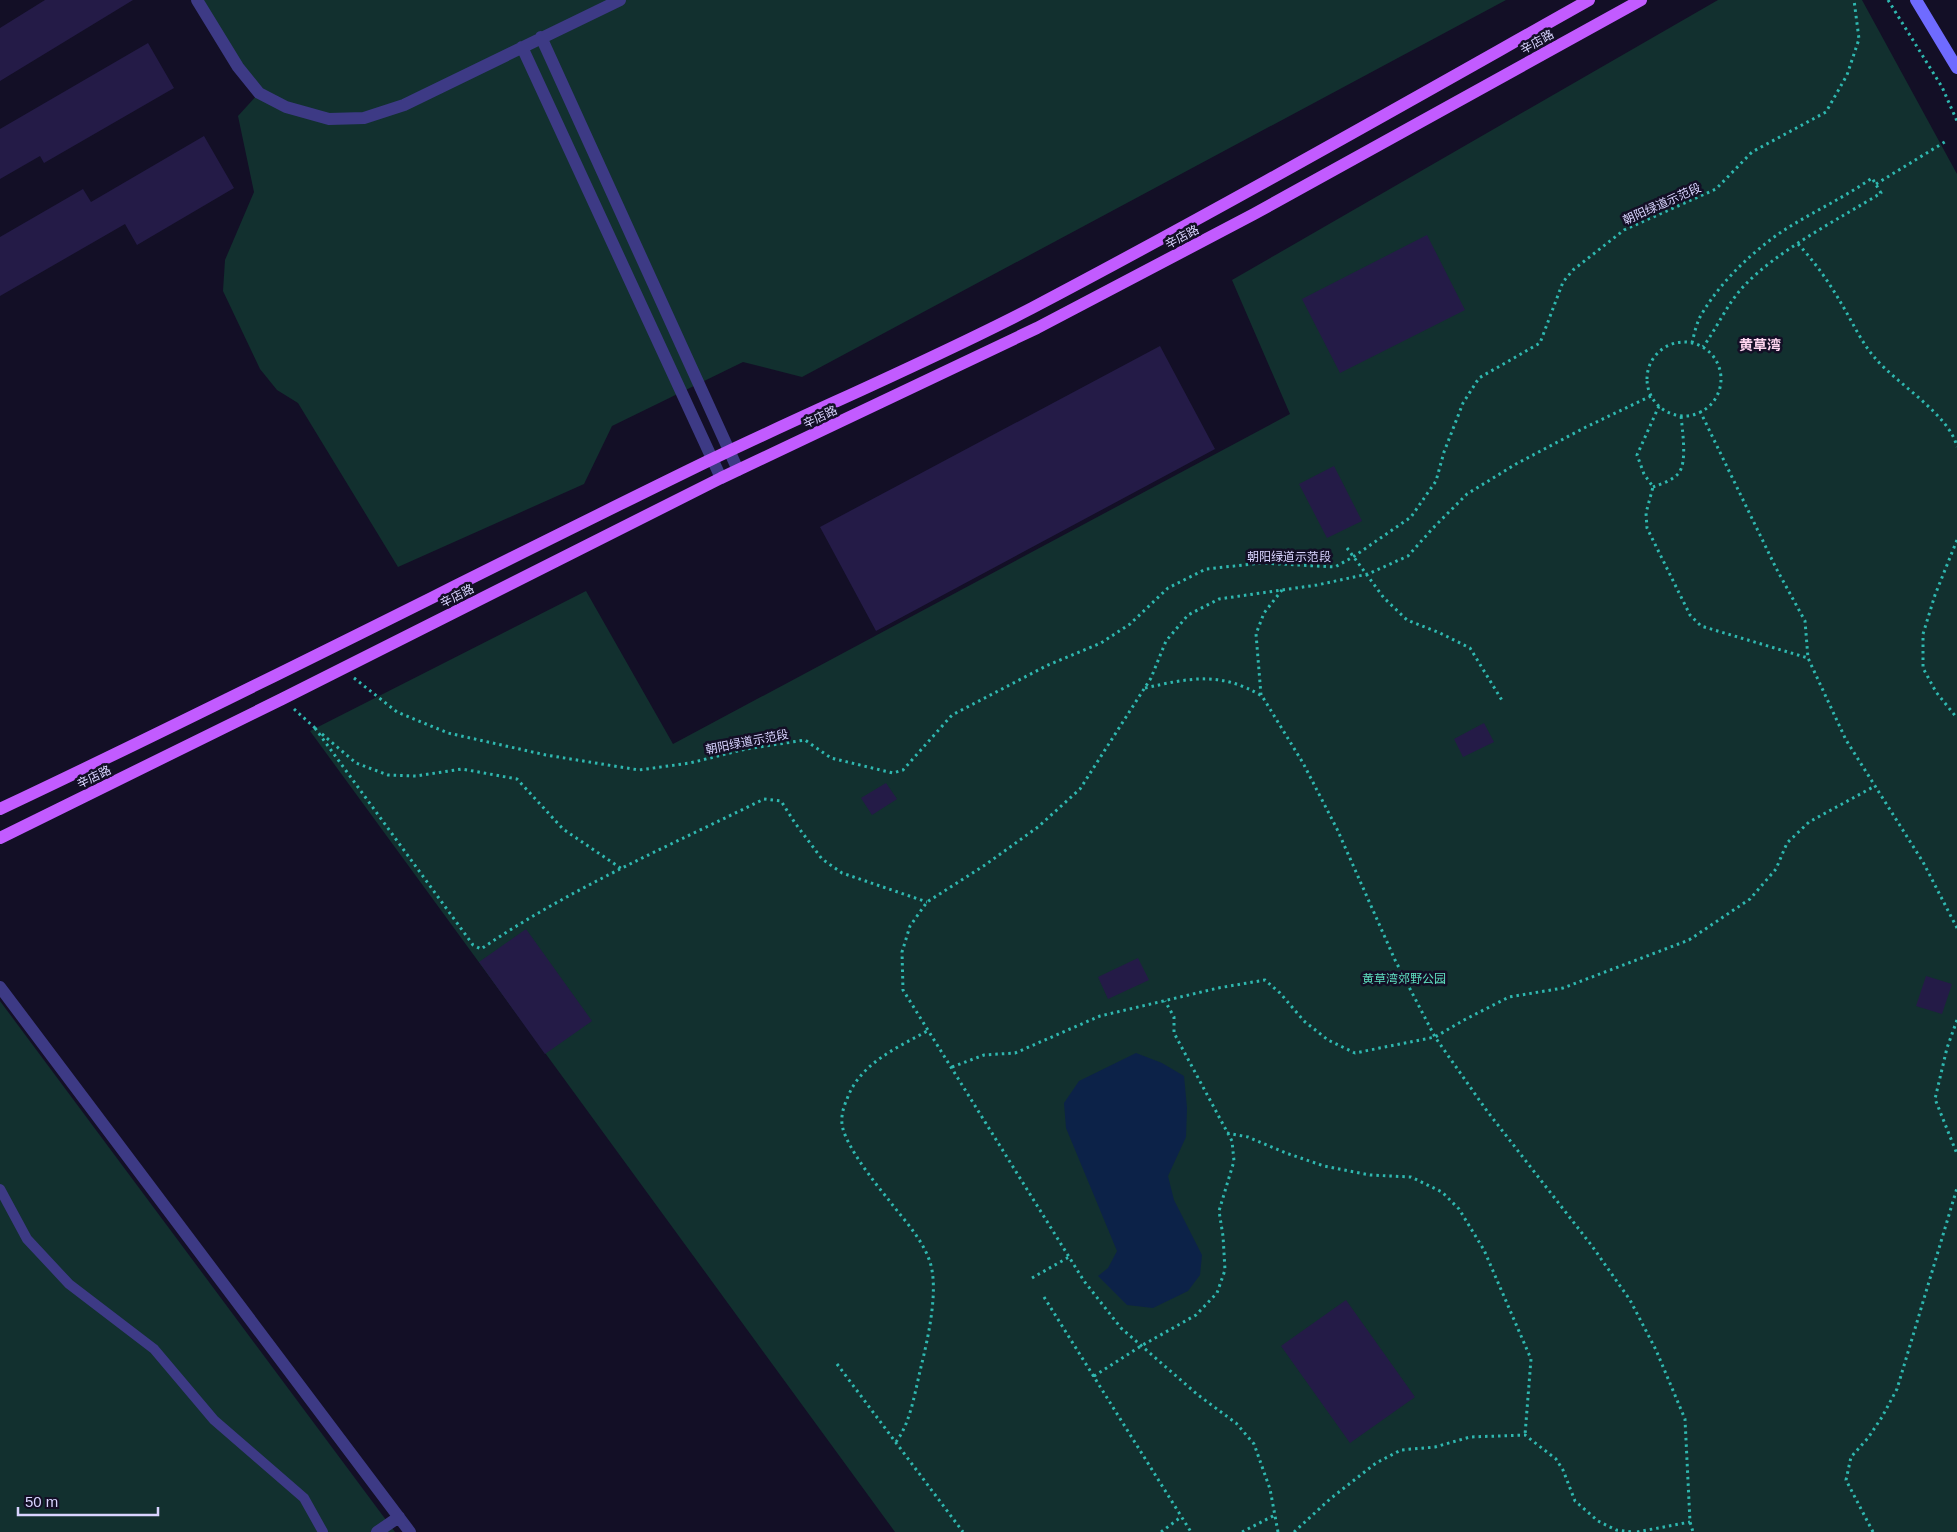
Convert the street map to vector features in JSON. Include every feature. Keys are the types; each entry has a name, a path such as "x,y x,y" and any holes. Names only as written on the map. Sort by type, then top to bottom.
{"main road":[{"name":"辛店路","path":"0,809 134,746 713,459 887,380 1036,306 1242,196 1589,0"},
{"name":"辛店路","path":"0,838 282,700 738,470 915,388 1121,285 1254,214 1641,0"},
{"path":"1916,0 1957,68"}],"street":[{"path":"197,0 238,67 259,93 286,107 329,118 364,118 404,105 620,0"},
{"path":"541,37 738,470"},
{"path":"522,47 722,478"},
{"path":"0,987 410,1532"},
{"path":"377,1532 399,1517"}],"lane":[{"path":"0,1189 28,1238 69,1284 154,1349 214,1420 304,1498 323,1532"}],"path":[{"name":"朝阳绿道示范段","path":"342,669 397,712 448,733 546,755 639,770 690,763 746,749 805,740 831,758 893,773 903,770 952,715 1048,665 1101,643 1130,624 1168,588 1206,569 1262,563 1335,567 1354,557 1411,517 1436,481 1444,452 1463,403 1478,378 1540,344 1563,282 1573,270 1624,230 1716,189 1752,152 1826,112 1847,75 1859,40 1854,0"},
{"path":"1888,0 1942,88 1957,120"},
{"path":"1876,184 1948,140"},
{"path":"1692,343 1699,318 1720,287 1741,265 1776,236 1872,178 1881,193 1798,244 1768,265 1742,287 1703,347"},
{"path":"1798,244 1808,254 1840,301 1874,357 1892,377 1922,401 1946,425 1957,448"},
{"path":"1680,342 1692,343 1703,347 1712,355 1718,365 1721,377 1719,389 1714,400 1694,414 1681,415 1669,412 1659,406 1651,396 1647,384 1647,372 1655,356 1668,345 1680,342"},
{"path":"1278,1532 1270,1489 1254,1444 1236,1423 1198,1396 1120,1328 1084,1281 903,990 902,952 910,926 927,902 985,865 1038,827 1080,789 1151,678 1166,641 1188,615 1219,600 1317,585 1368,574 1408,556 1467,494 1560,440 1651,396"},
{"path":"1659,406 1637,455 1644,474 1653,487 1646,513 1647,528 1690,615 1700,626 1808,658"},
{"path":"1700,411 1776,568 1805,621 1808,658 1846,740 1923,862 1957,928"},
{"path":"1653,487 1664,483 1678,474 1683,461 1681,415"},
{"path":"1957,540 1935,595 1923,634 1923,668 1936,692 1957,718"},
{"path":"1347,548 1384,598 1407,620 1440,633 1470,648 1503,702"},
{"path":"1282,589 1264,613 1256,634 1262,696 1303,762 1338,829 1395,960 1435,1037 1487,1111 1592,1246 1630,1300 1656,1350 1685,1419 1690,1522 1693,1532"},
{"path":"1145,688 1186,679 1215,678 1251,690 1262,696"},
{"path":"282,700 356,763 388,775 416,776 462,768 517,779 563,828 622,869"},
{"path":"315,728 473,946 481,949 517,924 622,869 764,799 781,800 795,823 822,859 842,874 927,902"},
{"path":"952,1068 984,1055 1016,1053 1100,1016 1218,988 1264,980 1280,993 1304,1021 1328,1040 1355,1053 1435,1037 1464,1020 1509,998 1563,988 1690,940 1750,899 1776,869 1787,843 1808,822 1875,786"},
{"path":"1094,1376 1141,1346 1196,1315 1217,1293 1224,1270 1223,1236 1219,1211 1234,1161 1232,1141 1174,1033 1174,1017 1165,1001"},
{"path":"1957,1020 1947,1048 1935,1099 1957,1154"},
{"path":"896,1442 901,1436 908,1414 929,1333 933,1274 926,1250 882,1192 850,1143 843,1129 842,1119 850,1089 859,1076 869,1066 929,1030"},
{"path":"1227,1133 1248,1136 1286,1153 1324,1166 1370,1175 1411,1177 1442,1192 1460,1209 1484,1250 1531,1359 1525,1435"},
{"path":"1873,1532 1846,1480 1850,1457 1868,1438 1897,1389 1957,1188"},
{"path":"1032,1278 1069,1257"},
{"path":"1044,1297 1191,1532"},
{"path":"837,1364 963,1532"},
{"path":"1294,1532 1376,1463 1401,1450 1435,1447 1470,1437 1525,1435 1556,1459 1563,1470 1576,1501 1598,1521 1616,1530 1636,1532 1690,1522"},
{"path":"1242,1532 1274,1515"},
{"path":"1161,1532 1181,1517"}],"green space":[{"path":"197,0 1506,0 802,377 743,362 612,426 584,484 398,567 298,403 277,390 260,369 223,291 225,260 254,192 238,116 259,93"},
{"name":"黄草湾郊野公园","path":"1718,0 1862,0 1957,174 1957,1532 895,1532 310,731 586,591 673,744 1290,414 1232,280"},
{"path":"0,1001 389,1524 395,1532 0,1532"}],"water":[{"path":"1136,1053 1162,1063 1184,1076 1187,1108 1186,1137 1168,1176 1174,1200 1202,1255 1200,1275 1188,1291 1153,1308 1127,1305 1098,1276 1108,1268 1117,1251 1066,1128 1064,1103 1079,1081"}],"building":[{"path":"45,0 133,0 0,81 0,28"},
{"path":"148,43 174,88 44,163 40,156 0,179 0,129"},
{"path":"204,136 234,188 137,245 125,224 0,296 0,237 83,189 91,202"},
{"path":"1427,235 1465,310 1340,373 1302,299"},
{"path":"1160,346 1215,449 876,631 820,527"},
{"path":"1334,466 1362,521 1327,538 1299,484"},
{"path":"1484,723 1494,742 1463,757 1454,739"},
{"path":"886,783 897,799 872,815 861,798"},
{"path":"526,929 592,1021 545,1054 479,962"},
{"path":"1138,958 1149,980 1108,999 1098,977"},
{"path":"1926,976 1952,984 1942,1014 1916,1006"},
{"path":"1346,1300 1415,1397 1350,1443 1281,1346"}],"district":[{"name":"黄草湾","path":"1760,345"}]}
